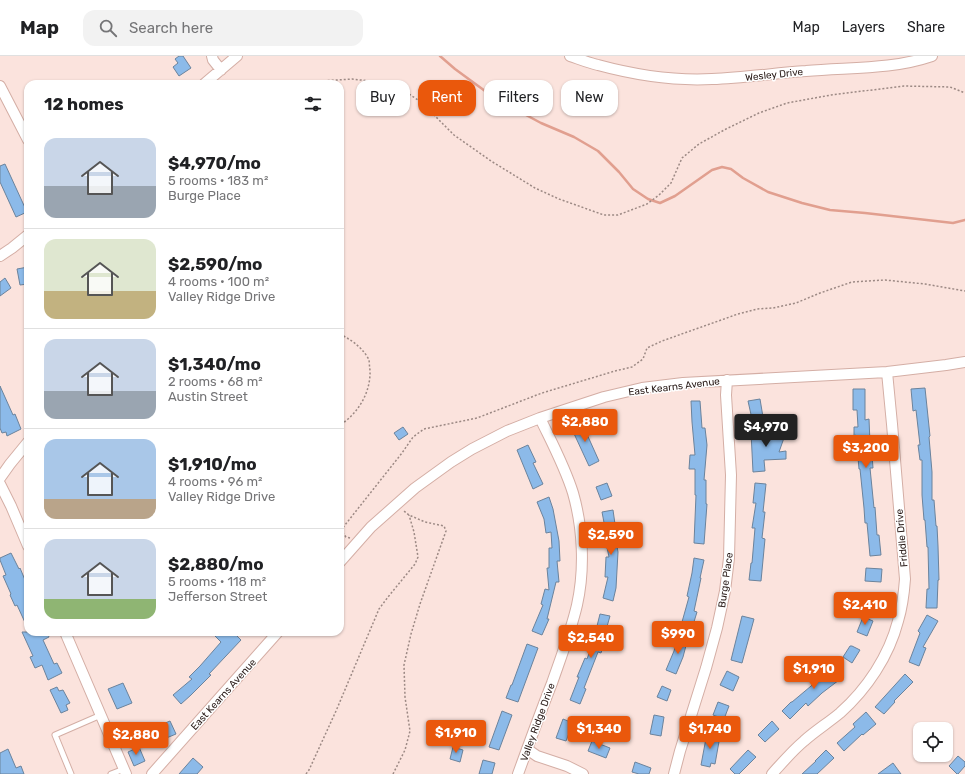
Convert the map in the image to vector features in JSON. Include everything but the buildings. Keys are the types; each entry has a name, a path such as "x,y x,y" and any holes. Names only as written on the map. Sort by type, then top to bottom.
{"street":[{"path":"212,56 213,60 221,70"},
{"path":"209,80 236,56"},
{"name":"Wesley Drive","path":"570,56 598,65 646,76 681,79 742,77 806,71 878,67 902,64 932,56"},
{"path":"0,86 24,132"},
{"path":"0,256 24,238"},
{"name":"East Kearns Avenue","path":"344,558 371,528 415,488 451,462 507,431 540,418 604,397 642,388 683,383 887,372 965,362"},
{"name":"Friddle Drive","path":"772,774 802,742 840,712 870,680 892,640 899,621 905,579 887,372"},
{"name":"Burge Place","path":"674,774 706,668 725,591 729,558 731,475 726,395 727,380"},
{"name":"Valley Ridge Drive","path":"518,774 568,638 577,604 581,581 581,538 573,493 561,462 540,418"},
{"path":"0,478 24,447"},
{"path":"0,484 24,537"},
{"path":"67,636 125,771"},
{"name":"East Kearns Avenue","path":"152,774 274,636"},
{"path":"528,749 537,756 567,766 583,774"}],"lane":[{"path":"71,774 55,735 101,715"},
{"path":"111,774 125,771"}],"path":[{"path":"336,80 352,79 378,82 406,92 421,102 454,135 491,161 535,188 559,199 604,215 618,215 647,204 671,183 682,158 699,144 759,112 786,103 831,95 904,86 950,87 965,93"},
{"path":"344,336 362,348 369,360 370,379 365,396 357,410 344,422"},
{"path":"306,774 336,710 379,609 415,564 418,557 410,515"}],"waterway":[{"path":"440,56 496,99 541,123 574,137 598,151 619,172 633,189 648,199 660,203 675,196 712,170 722,167 731,169 743,178 768,192 830,210 953,223 965,220"}]}
